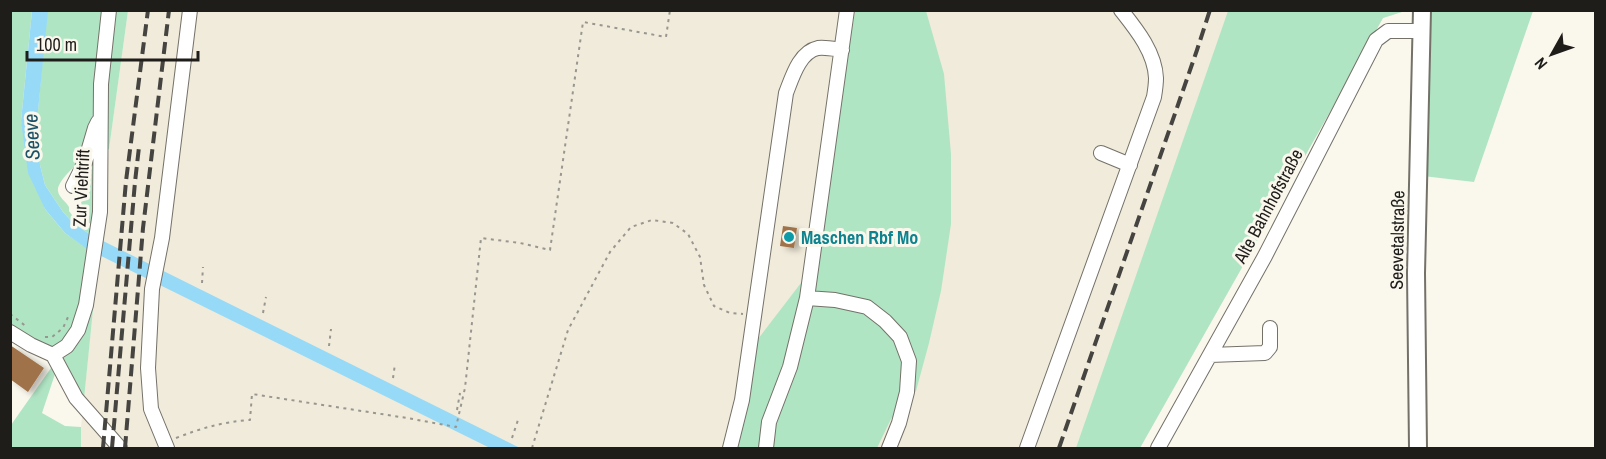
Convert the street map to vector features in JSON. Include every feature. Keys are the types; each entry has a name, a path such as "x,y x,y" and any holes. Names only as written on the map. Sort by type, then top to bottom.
{"main road":[{"path":"1421,31 1422,10"},
{"name":"Seevetalstraße","path":"1419,448 1416,273 1421,31"}],"street":[{"name":"Zur Viehtrift","path":"53,355 67,346 73,338 86,306 100,212 101,84 109,10"},
{"path":"166,445 151,409 148,368 152,289 162,238 190,10"},
{"path":"766,448 769,422 790,367 807,298 847,10"},
{"path":"1027,448 1154,97 1156,76 1150,55 1142,36 1121,10"},
{"name":"Alte Bahnhofstraße","path":"1158,448 1265,256 1376,40 1388,31 1421,31"},
{"path":"730,448 742,399 786,93 796,69 808,53 818,48 842,50"},
{"path":"73,186 85,162 95,128 102,119"},
{"path":"1101,153 1130,165"},
{"path":"807,298 836,300 867,307 900,337 909,361 907,392 899,423 889,448"},
{"path":"1210,355 1265,353 1270,347 1270,328"},
{"path":"10,332 53,355 76,398 120,448"}],"path":[{"path":"166,445 196,430 226,422 250,420 252,394 456,427 465,388 481,238 550,250 583,22 666,37 670,10"},
{"path":"73,186 80,216 87,223"},
{"path":"532,448 568,330 610,252 631,228 651,220 673,223 688,234 700,256 704,285 714,306 730,313 754,315"},
{"path":"202,283 203,267"},
{"path":"263,314 266,297"},
{"path":"10,314 32,331"},
{"path":"40,337 52,337 63,328 68,318"},
{"path":"329,346 331,329"},
{"path":"393,378 395,364"},
{"path":"457,410 460,393"},
{"path":"512,438 518,420"}],"shaded area":[{"path":"128,11 1405,11 1383,18 1140,448 81,448 81,427 109,149"}],"green space":[{"path":"10,11 32,11 21,121 45,209 65,233 91,251 85,299 69,336 58,346 49,348 11,325"},
{"path":"47,11 128,11 109,149 97,153 94,226 84,217 80,206 89,186 92,152 71,170 61,182 58,191 75,219 92,230 91,235 73,223 63,212 45,185 40,165 37,121"},
{"path":"855,11 926,11 944,74 951,154 951,224 941,291 929,343 916,391 891,419 877,448 737,448 758,339 814,266"},
{"path":"1228,11 1405,11 1383,18 1140,448 1076,448"},
{"path":"1430,11 1533,11 1474,182 1423,176"},
{"path":"97,270 84,399 68,378 62,354"},
{"path":"51,368 56,371 42,413 65,426 81,427 81,448 11,448 11,425"}],"water":[{"name":"Seeve","path":"32,11 48,11 37,121 40,165 45,185 73,223 91,235 520,448 490,448 87,249 65,233 45,209 28,173 21,121"}],"building":[{"name":"Maschen Rbf Mo","path":"783,226 797,228 794,248 780,246"},
{"path":"10,345 44,368 28,392 10,379"}],"railway":[{"path":"103,448 126,181 148,10"},
{"path":"125,448 143,228 169,10"},
{"path":"1059,448 1210,10"},
{"path":"112,448 139,147"}],"place":[{"name":"Maschen Rbf Mo","path":"789,237"}]}
